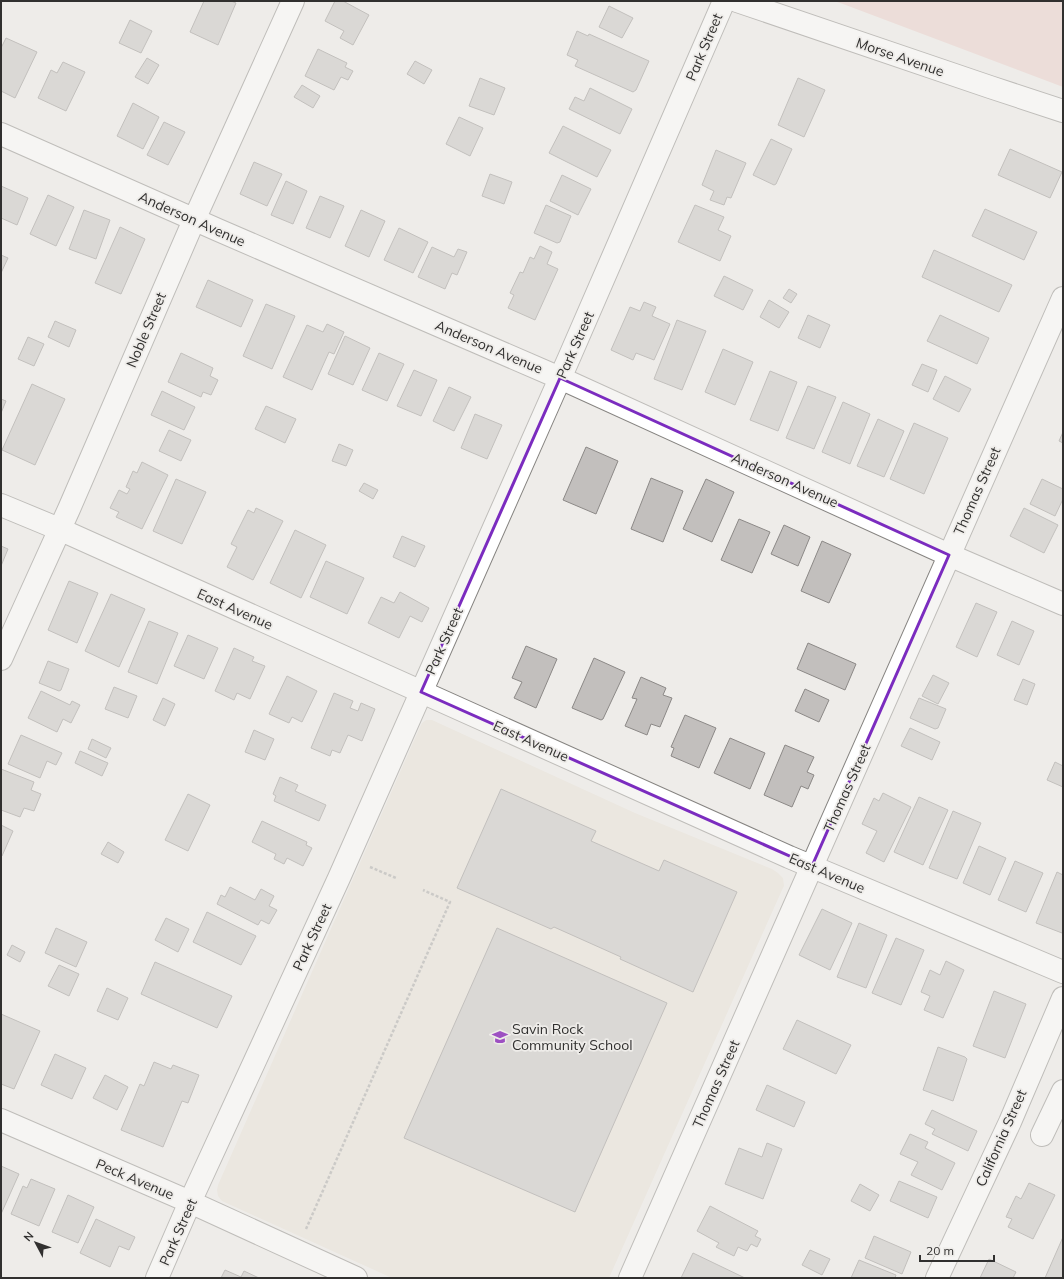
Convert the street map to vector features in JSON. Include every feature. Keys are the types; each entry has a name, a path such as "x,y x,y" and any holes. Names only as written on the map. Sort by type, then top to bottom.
{"street":[{"name":"Noble Street","path":"1,659 60,529 194,220 293,1"},
{"name":"Park Street","path":"158,1278 190,1202 339,878 560,378 724,1"},
{"name":"Morse Avenue","path":"737,1 990,88 1063,110"},
{"name":"Anderson Avenue","path":"1,134 194,220 560,378 949,555 1063,604"},
{"name":"Thomas Street","path":"630,1278 1063,298"},
{"name":"East Avenue","path":"1,504 60,529 812,866 1063,972"},
{"name":"California Street","path":"937,1278 1010,1122 1063,998"},
{"path":"1042,1135 1063,1091"},
{"name":"Peck Avenue","path":"1,1120 190,1202 356,1278"}],"path":[{"path":"368,866 396,878"},
{"path":"306,1229 450,902 423,890"}],"highlighted area":[{"path":"560,378 949,555 812,866 421,692"}],"shaded area":[{"path":"834,1 1063,1 1063,87 843,4"},
{"name":"Savin Rock Community School","path":"426,720 432,720 635,813 772,869 783,878 784,886 609,1278 392,1278 222,1201 218,1196 218,1185 420,727"}],"building":[{"path":"204,1 231,1 236,3 218,45 190,32"},
{"path":"335,1 343,1 369,15 353,45 340,38 344,31 325,21"},
{"path":"609,6 633,18 622,38 599,27"},
{"path":"130,20 152,31 141,53 119,43"},
{"path":"577,31 588,36 589,34 649,61 636,90 633,92 575,66 578,60 567,55"},
{"path":"6,38 37,52 15,98 1,91 1,48"},
{"path":"318,49 347,63 345,67 353,71 348,80 341,77 334,90 305,76"},
{"path":"147,58 159,65 148,84 135,77"},
{"path":"415,61 432,70 424,84 407,74"},
{"path":"63,62 85,72 66,111 38,98 51,70 57,73"},
{"path":"480,78 505,88 494,115 469,106"},
{"path":"798,78 825,90 804,137 778,125"},
{"path":"302,85 320,96 313,108 294,97"},
{"path":"590,88 632,109 620,134 569,109 575,97 584,101"},
{"path":"133,103 159,117 143,149 117,136"},
{"path":"459,117 483,128 470,156 446,144"},
{"path":"164,122 185,132 168,165 147,155"},
{"path":"563,126 611,150 597,177 549,153"},
{"path":"771,139 792,149 776,184 774,185 753,175"},
{"path":"1010,149 1062,172 1050,198 998,175"},
{"path":"716,150 746,163 731,198 727,197 724,205 710,200 714,191 702,185"},
{"path":"254,162 282,174 267,206 240,194"},
{"path":"490,174 512,182 504,204 482,196"},
{"path":"562,175 591,189 578,215 550,201"},
{"path":"286,181 307,191 293,224 271,215"},
{"path":"1,186 28,198 17,225 1,218"},
{"path":"48,195 74,207 56,246 30,234"},
{"path":"320,196 344,206 330,238 306,228"},
{"path":"546,205 571,216 560,242 557,243 534,233"},
{"path":"695,205 724,217 718,230 731,236 720,261 678,242"},
{"path":"985,209 1037,232 1024,260 972,236"},
{"path":"84,210 110,220 96,259 69,249"},
{"path":"361,210 385,221 369,257 345,246"},
{"path":"120,227 145,239 121,294 95,283"},
{"path":"399,228 428,242 413,273 384,260"},
{"path":"540,246 552,252 547,264 558,269 535,320 508,308 514,295 510,293 520,272 523,273 530,257 534,259"},
{"path":"432,247 454,257 458,249 467,252 457,275 452,273 445,289 418,277"},
{"path":"934,250 1012,285 999,312 922,277"},
{"path":"1,255 8,258 1,273"},
{"path":"724,276 753,290 743,310 714,296"},
{"path":"208,280 253,300 241,327 196,307"},
{"path":"789,289 797,294 791,303 783,298"},
{"path":"769,300 789,312 779,328 760,317"},
{"path":"644,302 656,307 652,316 670,324 654,360 636,353 633,360 611,350 630,307 640,311"},
{"path":"266,304 295,316 272,369 243,356"},
{"path":"808,315 830,325 820,348 798,338"},
{"path":"940,315 989,338 977,364 927,341"},
{"path":"677,320 706,331 682,390 654,379"},
{"path":"55,321 76,330 69,347 48,337"},
{"path":"327,324 344,332 334,354 329,352 312,390 283,377 307,325 323,332"},
{"path":"345,336 370,348 353,385 328,374"},
{"path":"28,337 44,344 34,366 18,359"},
{"path":"723,349 753,362 735,405 705,392"},
{"path":"181,353 213,368 210,376 218,380 211,395 203,392 201,397 168,382"},
{"path":"379,353 404,364 387,401 362,390"},
{"path":"922,364 937,370 928,392 912,385"},
{"path":"414,370 437,380 421,416 397,406"},
{"path":"770,371 797,382 778,431 750,420"},
{"path":"945,376 971,389 959,412 933,399"},
{"path":"32,384 65,399 35,465 2,450"},
{"path":"808,386 836,397 814,449 786,438"},
{"path":"449,387 471,397 454,431 433,421"},
{"path":"162,391 195,407 184,430 151,415"},
{"path":"1,399 6,401 1,413"},
{"path":"843,402 870,414 850,464 822,452"},
{"path":"266,406 296,419 285,443 255,429"},
{"path":"475,414 502,425 487,459 461,448"},
{"path":"878,419 904,431 884,477 857,466"},
{"path":"914,423 948,438 924,494 890,479"},
{"path":"169,430 191,440 181,461 159,451"},
{"path":"1063,432 1063,443 1059,441"},
{"path":"339,444 353,450 346,466 332,461"},
{"path":"586,447 618,461 596,514 563,500"},
{"path":"142,462 168,475 142,529 116,517 119,512 110,508 119,490 127,494 130,489 126,487 133,471 137,473"},
{"path":"651,478 683,491 663,542 631,529"},
{"path":"176,479 206,492 182,544 153,531"},
{"path":"706,479 734,492 712,542 683,529"},
{"path":"1042,479 1063,489 1063,499 1055,516 1030,504"},
{"path":"364,483 378,490 373,499 359,491"},
{"path":"256,508 283,521 253,580 227,567 237,547 231,544 248,510 254,513"},
{"path":"1024,508 1058,525 1044,553 1010,536"},
{"path":"739,519 770,532 752,573 721,560"},
{"path":"784,525 810,537 798,566 771,554"},
{"path":"295,530 326,545 301,598 270,583"},
{"path":"402,536 425,546 415,567 393,557"},
{"path":"822,541 851,554 829,603 801,591"},
{"path":"1,546 8,549 1,566"},
{"path":"326,561 364,578 347,614 310,597"},
{"path":"69,581 98,593 77,643 48,630"},
{"path":"400,592 429,608 422,622 410,616 399,638 368,623 381,597 394,603"},
{"path":"111,594 145,609 119,667 85,651"},
{"path":"976,603 997,612 977,657 956,647"},
{"path":"149,621 178,633 157,684 128,672"},
{"path":"1012,621 1034,631 1019,665 997,655"},
{"path":"188,635 218,648 204,679 174,666"},
{"path":"808,643 856,664 845,690 797,669"},
{"path":"526,646 557,659 536,708 514,698 522,682 512,678"},
{"path":"234,648 254,657 252,661 265,666 250,699 237,693 234,700 215,691"},
{"path":"594,658 625,672 603,719 601,720 572,708"},
{"path":"48,661 69,669 61,690 59,691 39,683"},
{"path":"933,675 949,683 938,704 922,696"},
{"path":"287,676 317,691 302,722 292,717 289,723 269,714"},
{"path":"641,677 666,688 663,695 672,698 660,727 651,724 647,735 625,726 637,699 632,698"},
{"path":"1023,679 1035,684 1027,705 1014,700"},
{"path":"114,687 137,696 128,718 105,709"},
{"path":"805,689 829,700 819,722 795,711"},
{"path":"41,691 70,705 72,701 80,705 71,723 63,719 57,732 28,718"},
{"path":"334,693 353,701 350,708 358,711 361,703 375,709 362,741 348,735 340,753 332,750 330,756 311,748"},
{"path":"163,698 175,704 165,726 153,720"},
{"path":"919,698 946,709 938,728 935,729 910,718"},
{"path":"685,715 716,728 699,768 671,756 674,748 671,747"},
{"path":"910,728 940,742 932,760 901,746"},
{"path":"254,730 274,739 265,760 245,752"},
{"path":"21,735 62,753 56,765 47,761 40,778 8,764"},
{"path":"730,738 765,753 750,789 714,773"},
{"path":"92,739 111,748 106,758 88,749"},
{"path":"785,745 814,757 807,772 814,775 808,789 801,786 792,807 764,795"},
{"path":"80,751 108,763 102,776 75,763"},
{"path":"1055,762 1063,766 1063,787 1047,780"},
{"path":"1,769 34,782 31,790 41,794 34,811 24,808 20,817 1,810"},
{"path":"280,777 298,785 295,791 326,805 319,821 274,801 276,796 273,794"},
{"path":"501,789 596,831 591,841 659,871 664,860 737,892 693,992 620,959 621,957 554,927 551,929 457,888"},
{"path":"883,793 911,807 884,862 866,853 877,831 862,824 874,798 879,801"},
{"path":"188,794 210,805 188,851 165,840"},
{"path":"919,797 948,810 923,865 894,852"},
{"path":"953,811 981,823 957,879 929,868"},
{"path":"262,821 307,842 306,845 312,848 303,866 287,858 284,864 274,859 276,854 252,842"},
{"path":"1,825 13,831 2,856 1,856"},
{"path":"108,842 124,852 118,863 101,854"},
{"path":"979,846 1006,858 990,895 963,883"},
{"path":"1015,861 1043,873 1026,912 998,900"},
{"path":"1057,872 1063,875 1062,933 1036,923"},
{"path":"230,887 255,900 261,889 274,896 269,906 277,910 269,924 261,920 258,925 217,904 221,895 225,897"},
{"path":"822,909 852,923 830,970 799,955"},
{"path":"207,912 256,936 241,965 193,942"},
{"path":"166,918 189,929 178,952 155,940"},
{"path":"859,923 887,935 866,988 837,977"},
{"path":"56,928 87,942 76,967 45,953"},
{"path":"497,928 667,1003 575,1212 404,1138"},
{"path":"896,938 924,950 901,1005 872,993"},
{"path":"12,945 25,952 20,962 7,955"},
{"path":"946,961 964,970 943,1018 924,1010 930,996 921,992 930,970 940,975"},
{"path":"155,962 232,996 217,1028 141,994"},
{"path":"59,965 79,974 69,996 48,986"},
{"path":"107,988 128,998 118,1020 97,1011"},
{"path":"994,991 1026,1004 1005,1058 973,1046"},
{"path":"1,1014 40,1031 14,1089 1,1084"},
{"path":"797,1020 851,1045 836,1074 783,1049"},
{"path":"938,1047 967,1059 953,1101 923,1090"},
{"path":"55,1054 86,1068 72,1099 41,1085"},
{"path":"154,1062 171,1069 173,1065 199,1075 188,1103 182,1101 163,1147 121,1130 140,1084 144,1086"},
{"path":"105,1075 128,1087 117,1110 93,1098"},
{"path":"767,1085 805,1102 794,1127 756,1110"},
{"path":"932,1110 977,1131 968,1151 932,1134 935,1129 925,1124"},
{"path":"910,1134 928,1142 925,1148 955,1163 942,1190 911,1175 918,1162 900,1154"},
{"path":"767,1143 782,1149 763,1199 725,1184 739,1148 762,1157"},
{"path":"1,1166 19,1174 1,1214"},
{"path":"31,1179 55,1189 39,1226 11,1214 23,1186 27,1188"},
{"path":"899,1181 937,1197 928,1218 890,1201"},
{"path":"1029,1183 1055,1195 1033,1239 1008,1227 1012,1219 1006,1217 1016,1196 1021,1199"},
{"path":"860,1184 879,1195 870,1211 851,1201"},
{"path":"68,1195 94,1207 78,1243 52,1232"},
{"path":"710,1206 758,1231 755,1236 761,1239 757,1247 751,1244 747,1251 738,1247 734,1256 716,1247 719,1243 697,1231"},
{"path":"96,1219 135,1237 129,1250 119,1246 110,1267 80,1253"},
{"path":"874,1236 911,1252 902,1274 865,1258"},
{"path":"1063,1237 1063,1278 1045,1278"},
{"path":"810,1250 830,1259 822,1275 802,1265"},
{"path":"693,1253 745,1278 681,1278"},
{"path":"989,1259 1016,1272 1013,1278 980,1278"},
{"path":"859,1260 896,1275 895,1278 851,1278"},
{"path":"225,1270 241,1277 244,1271 259,1278 221,1278"}],"place":[{"name":"Savin Rock Community School","path":"500,1037"}]}
